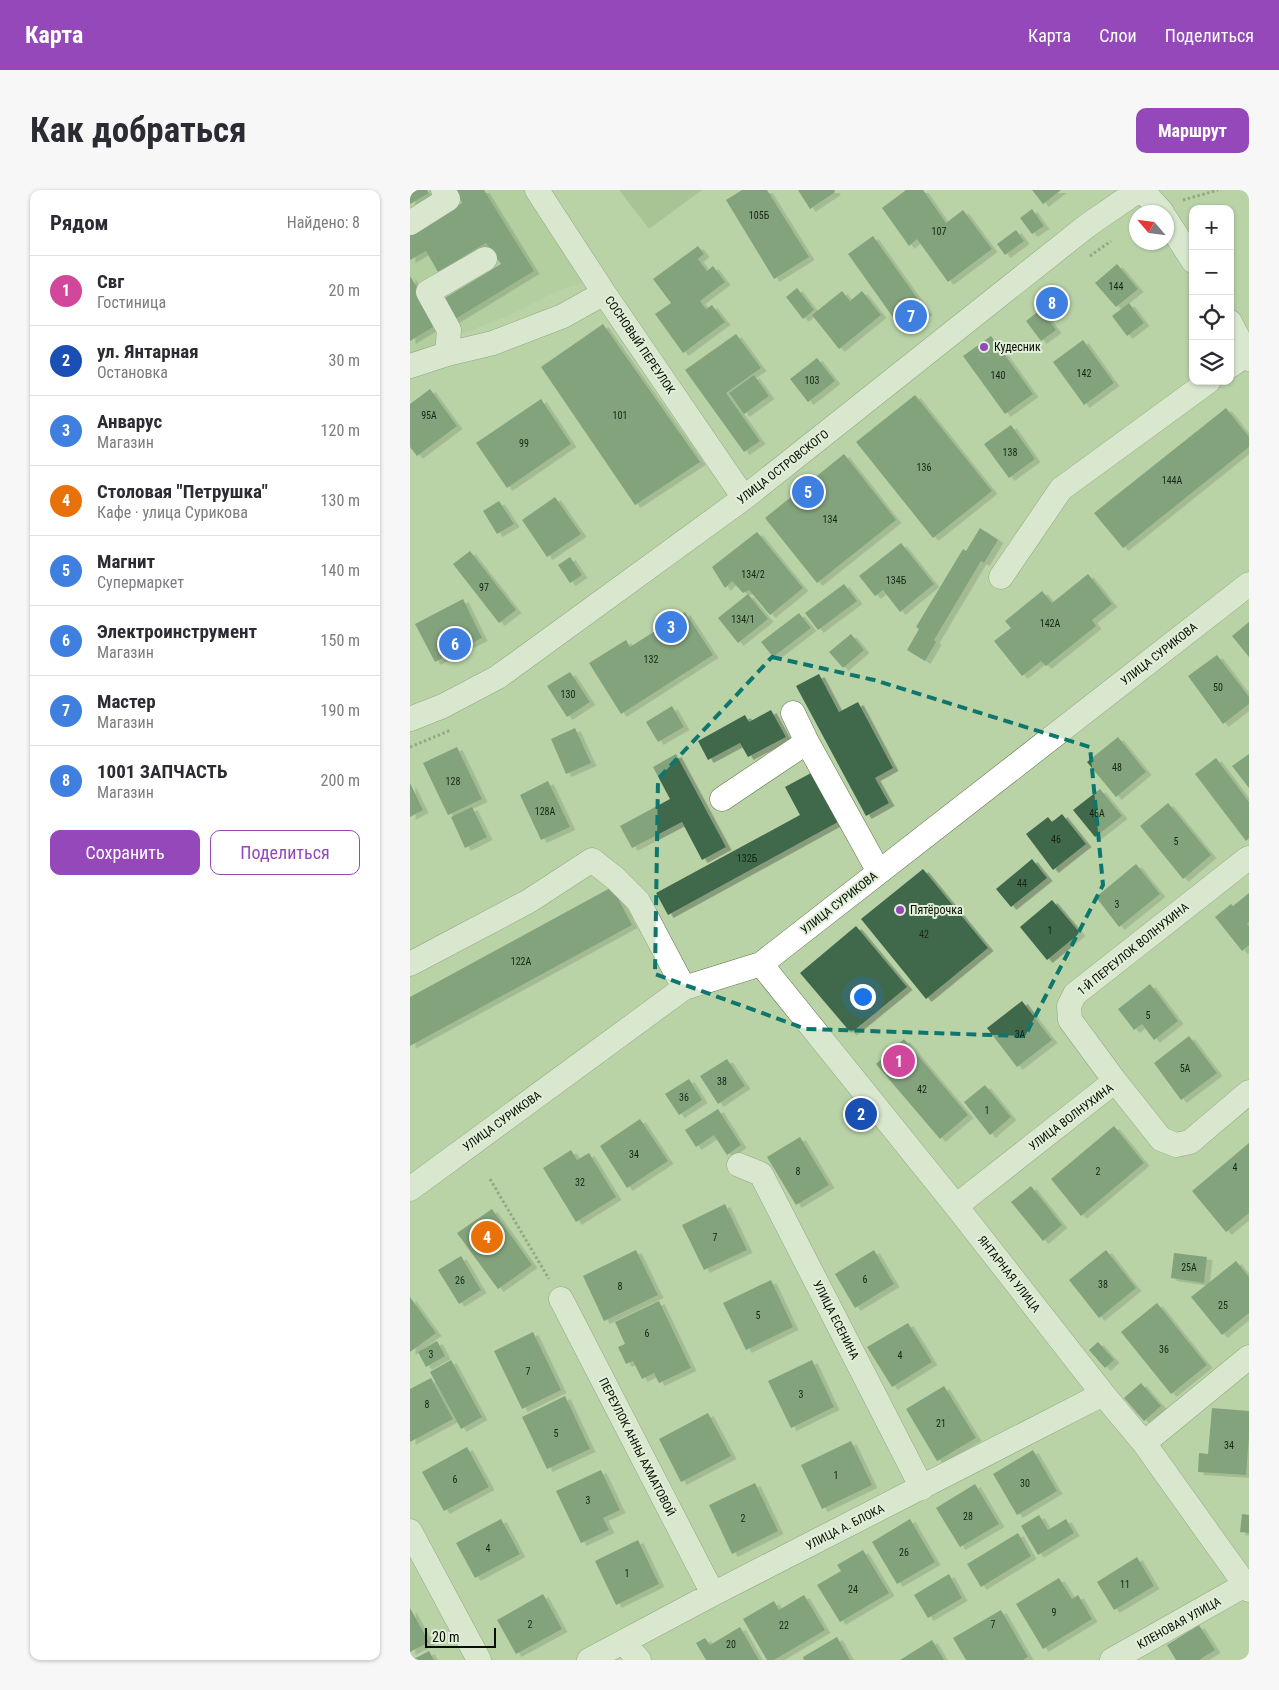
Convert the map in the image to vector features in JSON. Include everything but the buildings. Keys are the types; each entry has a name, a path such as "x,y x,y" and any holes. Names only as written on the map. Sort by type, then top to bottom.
{"street":[{"path":"410,223 448,199 443,190"},
{"name":"СОСНОВЫЙ ПЕРЕУЛОК","path":"537,190 604,293 744,498"},
{"path":"1141,190 1155,205"},
{"name":"УЛИЦА ОСТРОВСКОГО","path":"410,720 443,706 498,678 744,498 1088,226 1141,190"},
{"path":"1174,231 1189,255"},
{"path":"447,354 449,330 428,292 485,260"},
{"path":"410,366 447,354 493,343 563,316 604,293"},
{"path":"1234,334 1242,359"},
{"path":"1001,577 1060,489 1203,385"},
{"name":"УЛИЦА СУРИКОВА","path":"410,1189 684,988 761,964 1249,584"},
{"path":"793,712 807,742 879,872"},
{"path":"722,799 807,742"},
{"name":"1-Й ПЕРЕУЛОК ВОЛНУХИНА","path":"1115,1081 1070,1020 1069,1006 1075,994 1249,858"},
{"path":"410,964 529,901 592,860 616,879 638,901 684,988"},
{"name":"ЯНТАРНАЯ УЛИЦА","path":"761,964 1144,1443 1247,1588"},
{"name":"УЛИЦА ВОЛНУХИНА","path":"956,1206 1115,1081 1162,1139 1176,1145 1190,1142 1249,1092"},
{"name":"УЛИЦА ЕСЕНИНА","path":"739,1164 761,1174 922,1488"},
{"name":"ПЕРЕУЛОК АННЫ АХМАТОВОЙ","path":"561,1299 713,1594"},
{"path":"1144,1443 1249,1357"},
{"name":"УЛИЦА А. БЛОКА","path":"589,1660 713,1594 1103,1394"},
{"path":"410,1531 479,1660"},
{"name":"КЛЕНОВАЯ УЛИЦА","path":"1112,1660 1247,1588"},
{"path":"623,1642 639,1660"}],"path":[{"path":"490,1179 561,1299"}],"highlighted area":[{"path":"772,657 874,680 1090,747 1103,885 1025,1036 806,1029 655,974 658,779"}],"shaded area":[{"path":"410,190 524,190 589,281 559,290 512,314 410,354"},
{"path":"619,190 702,190 649,229"}],"place":[{"name":"1001 ЗАПЧАСТЬ","path":"1052,303"},
{"name":"Мастер","path":"911,316"},
{"name":"Кудесник","path":"984,347"},
{"name":"Магнит","path":"808,492"},
{"name":"Анварус","path":"671,627"},
{"name":"Электроинструмент","path":"455,644"},
{"name":"Пятёрочка","path":"900,910"},
{"name":"Свг","path":"899,1061"},
{"name":"ул. Янтарная","path":"861,1114"},
{"name":"Столовая \"Петрушка\"","path":"487,1237"}]}
